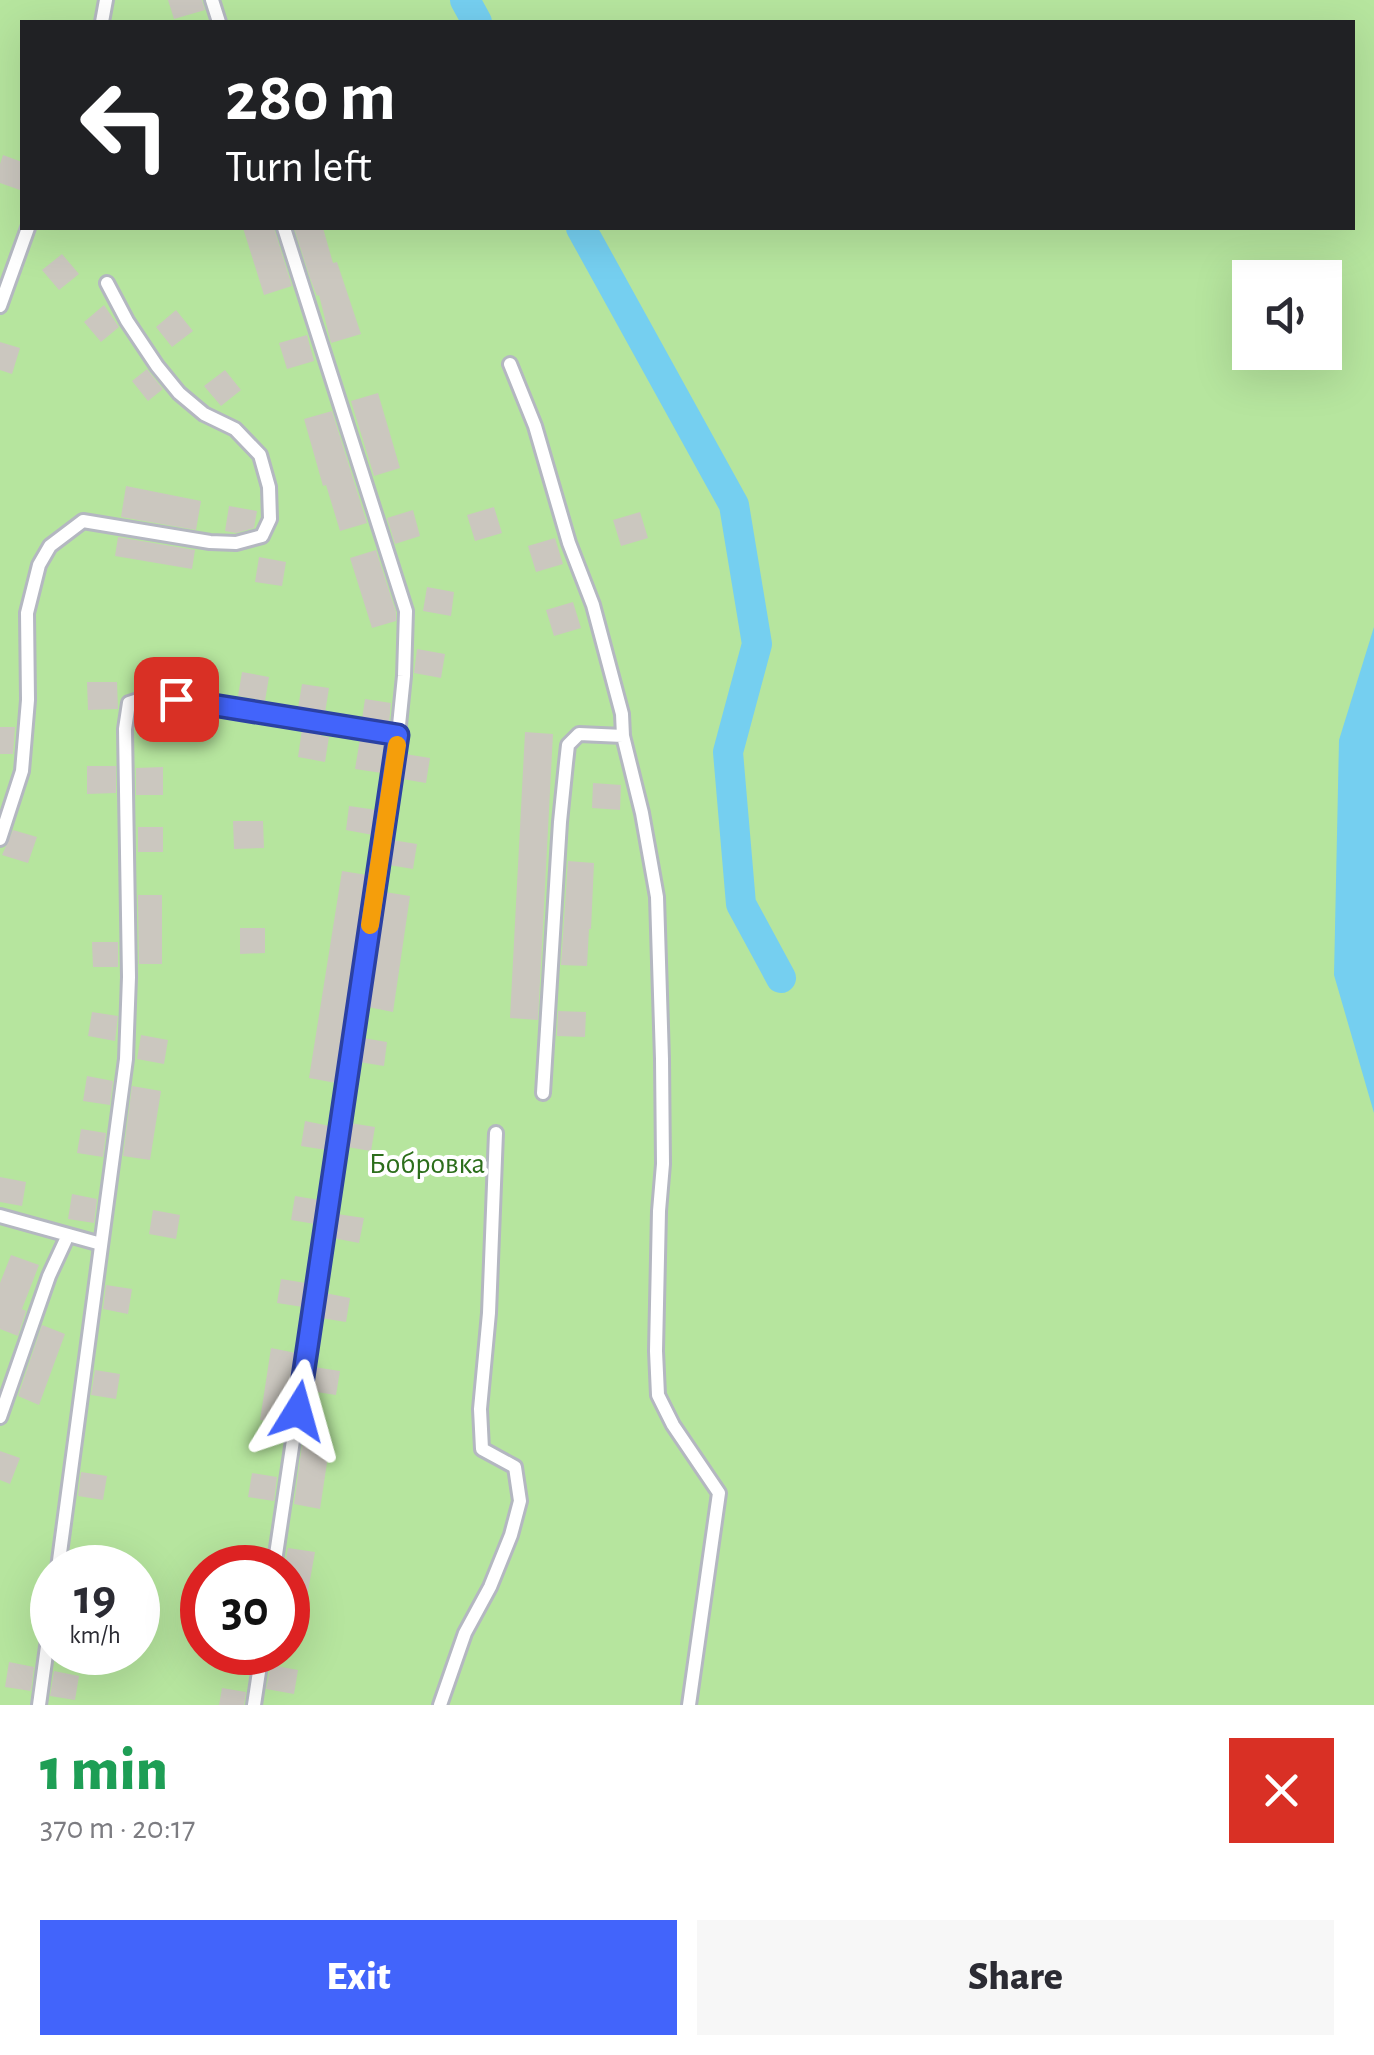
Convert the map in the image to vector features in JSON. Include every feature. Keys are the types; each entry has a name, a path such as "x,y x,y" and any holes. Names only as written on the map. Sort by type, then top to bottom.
{"street":[{"path":"0,306 27,230"},
{"path":"277,1545 398,735 406,611 285,230"},
{"path":"0,840 22,771 28,700 28,612 39,565 50,546 84,521 236,543 262,536 270,519 260,454 235,430 204,414 179,393 127,322 108,283"},
{"path":"510,364 593,605 622,714 623,736 642,813 656,897 663,1164 658,1395 673,1425 719,1493 689,1705"},
{"path":"61,1545 126,1059 125,729 129,702 150,696 202,702 398,735"},
{"path":"543,1093 568,745 579,734 623,736"},
{"path":"440,1705 465,1633 490,1587 511,1535 520,1502 515,1467 482,1449 480,1409 489,1313 496,1133"},
{"path":"0,1216 101,1244"},
{"path":"0,1417 68,1235"},
{"path":"39,1705 43,1675"},
{"path":"254,1705 259,1675"}],"green space":[{"name":"Бобровка","path":"0,0 1374,0 1374,1705 0,1705"}],"water":[{"path":"1374,627 1374,1113 1334,975 1339,740"}],"building":[{"path":"168,0 202,0 205,10 174,19"},
{"path":"3,155 20,161 20,190 0,183"},
{"path":"244,230 275,230 292,286 264,295"},
{"path":"295,230 324,230 361,334 331,343 319,295"},
{"path":"62,254 79,274 59,290 42,270"},
{"path":"104,305 119,327 101,342 84,322"},
{"path":"176,310 193,331 172,347 156,327"},
{"path":"307,335 314,361 287,369 279,343"},
{"path":"0,342 20,348 12,374 0,370"},
{"path":"147,369 163,389 148,401 132,381"},
{"path":"225,370 241,390 221,406 204,386"},
{"path":"378,393 400,468 374,476 351,401"},
{"path":"332,411 367,523 340,531 304,419"},
{"path":"126,486 201,501 196,530 121,517"},
{"path":"229,506 257,511 254,528 236,533 225,531"},
{"path":"494,507 502,533 475,541 467,515"},
{"path":"413,510 420,536 395,544 387,518"},
{"path":"640,512 648,538 621,546 613,520"},
{"path":"118,537 195,550 192,569 115,556"},
{"path":"555,538 563,564 536,572 528,546"},
{"path":"376,550 396,621 372,628 350,558"},
{"path":"259,557 286,562 282,586 255,582"},
{"path":"427,587 454,592 451,616 423,611"},
{"path":"573,602 581,628 554,636 546,610"},
{"path":"417,649 445,654 441,678 414,673"},
{"path":"186,663 213,667 209,693 182,687"},
{"path":"242,672 269,677 265,701 238,696"},
{"path":"87,682 117,682 118,709 88,710"},
{"path":"302,684 329,688 325,713 298,708"},
{"path":"365,699 391,703 389,723 362,719"},
{"path":"183,710 210,714 206,737 179,733"},
{"path":"0,727 15,727 13,754 0,754"},
{"path":"302,729 329,737 325,762 298,757"},
{"path":"525,732 553,734 538,1020 510,1018"},
{"path":"360,739 386,743 382,773 355,769"},
{"path":"405,754 430,758 426,783 402,779"},
{"path":"87,766 116,766 116,793 87,794"},
{"path":"163,767 163,795 136,795 136,768"},
{"path":"593,783 621,785 620,810 592,808"},
{"path":"349,806 377,810 373,835 346,830"},
{"path":"233,821 263,821 264,848 234,849"},
{"path":"138,827 163,827 163,852 138,852"},
{"path":"13,830 37,837 28,863 2,855"},
{"path":"392,840 417,844 413,869 389,865"},
{"path":"568,861 594,863 587,966 561,965"},
{"path":"342,871 367,875 336,1083 309,1078"},
{"path":"385,892 410,896 393,1012 368,1007"},
{"path":"138,895 162,895 162,964 139,964"},
{"path":"240,928 265,928 265,953 240,954"},
{"path":"92,942 118,942 118,967 93,967"},
{"path":"558,1011 586,1012 585,1037 557,1036"},
{"path":"92,1012 118,1016 115,1041 88,1036"},
{"path":"141,1035 168,1040 164,1064 137,1059"},
{"path":"363,1038 387,1042 384,1066 359,1062"},
{"path":"87,1076 113,1081 110,1105 83,1101"},
{"path":"132,1086 161,1091 150,1160 123,1156"},
{"path":"305,1121 330,1126 326,1150 301,1146"},
{"path":"350,1123 375,1127 371,1151 347,1147"},
{"path":"81,1129 106,1133 103,1157 77,1153"},
{"path":"0,1177 26,1182 22,1206 0,1202"},
{"path":"72,1194 97,1199 94,1223 68,1219"},
{"path":"295,1196 319,1200 315,1224 291,1220"},
{"path":"153,1210 180,1215 176,1239 149,1234"},
{"path":"337,1214 364,1218 359,1243 333,1238"},
{"path":"11,1255 39,1265 22,1309 26,1311 18,1336 0,1329 0,1283"},
{"path":"281,1279 306,1283 303,1307 277,1303"},
{"path":"106,1285 132,1289 128,1314 103,1309"},
{"path":"325,1293 350,1298 346,1322 321,1318"},
{"path":"42,1325 65,1334 39,1405 18,1396"},
{"path":"271,1348 296,1353 285,1424 260,1420"},
{"path":"314,1367 340,1371 336,1395 310,1391"},
{"path":"95,1370 120,1374 116,1399 91,1395"},
{"path":"303,1438 330,1443 320,1509 294,1504"},
{"path":"0,1451 20,1458 10,1484 0,1480"},
{"path":"81,1472 107,1476 103,1500 78,1496"},
{"path":"252,1473 277,1477 274,1501 248,1497"},
{"path":"310,1551 315,1552 310,1580"},
{"path":"9,1662 30,1666 31,1691 5,1687"},
{"path":"53,1675 79,1676 75,1700 50,1696"},
{"path":"269,1675 297,1675 294,1694 266,1689"},
{"path":"222,1688 246,1692 244,1705 219,1705"}],"waterway":[{"path":"465,0 476,20"},
{"path":"582,230 734,505 757,644 728,752 741,904 781,978"}],"slow traffic":[{"path":"370,925 397,745"}],"route":[{"path":"176,699 398,735 298,1411"}]}
